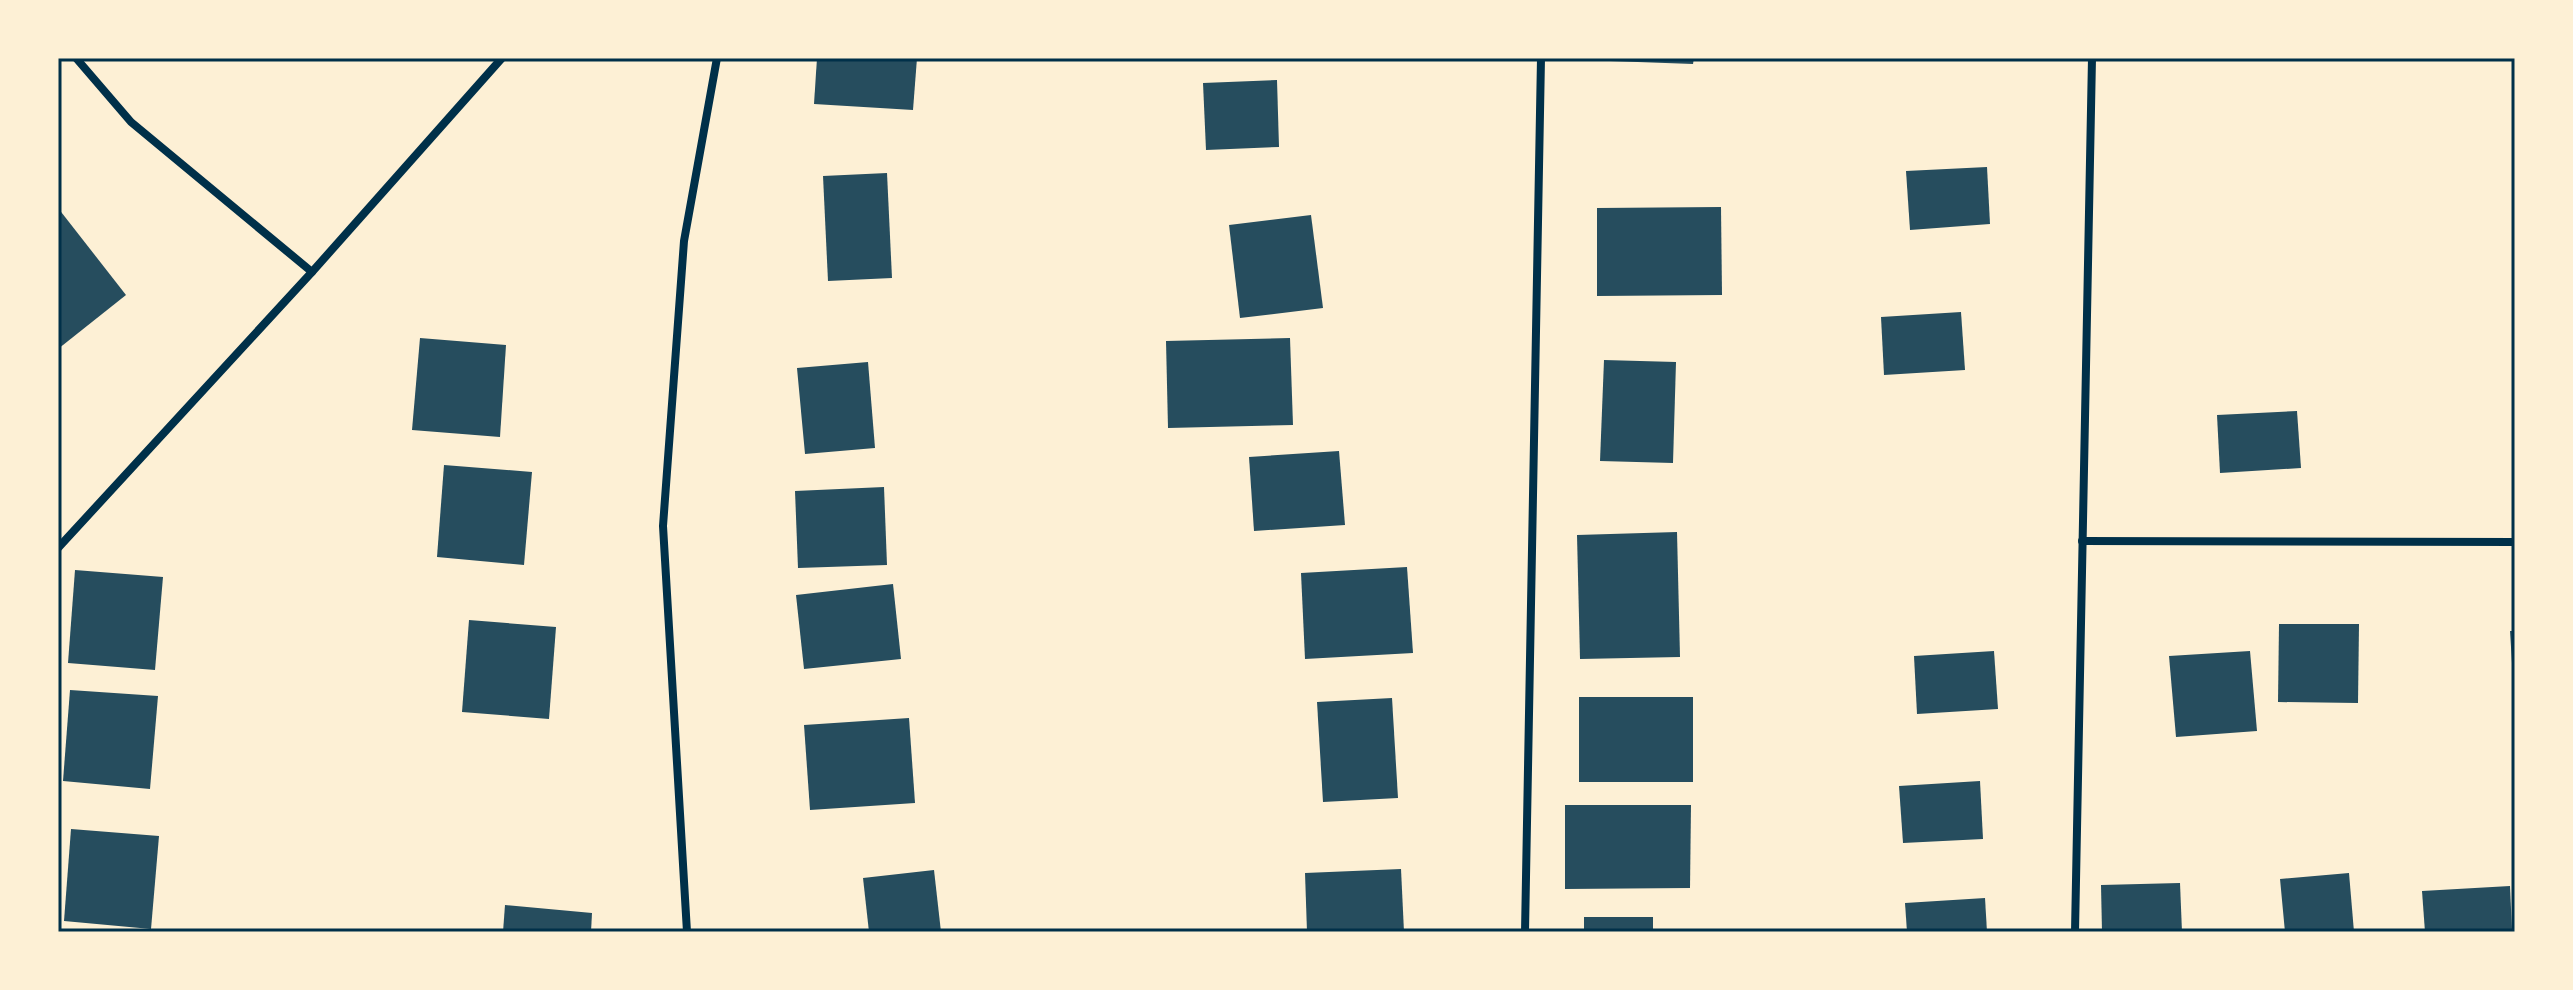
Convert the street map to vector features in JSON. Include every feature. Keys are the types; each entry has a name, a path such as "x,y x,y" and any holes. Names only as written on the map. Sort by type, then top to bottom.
{"street":[{"path":"76,58 131,122 312,272"},
{"path":"58,548 312,272 502,58"},
{"path":"687,932 663,526 684,241 717,58"},
{"path":"1525,932 1541,58"},
{"path":"2075,932 2092,58"},
{"path":"2082,541 2515,542"}],"building":[{"path":"817,58 917,58 913,110 814,104"},
{"path":"1610,58 1694,58 1693,64 1610,61"},
{"path":"1277,80 1279,147 1206,150 1203,83"},
{"path":"1987,167 1990,224 1910,230 1906,171"},
{"path":"887,173 892,278 828,281 823,176"},
{"path":"1721,207 1722,295 1597,296 1597,208"},
{"path":"58,208 126,295 58,349"},
{"path":"1311,215 1323,308 1240,318 1229,225"},
{"path":"1961,312 1965,370 1884,375 1881,317"},
{"path":"420,338 506,345 500,437 412,430"},
{"path":"1290,338 1293,425 1168,428 1166,341"},
{"path":"1604,360 1676,362 1673,463 1600,461"},
{"path":"868,362 875,448 805,454 797,368"},
{"path":"2297,411 2301,468 2220,473 2217,415"},
{"path":"1339,451 1345,525 1254,531 1249,457"},
{"path":"444,465 532,472 524,565 437,557"},
{"path":"884,487 887,565 798,568 795,491"},
{"path":"1677,532 1680,657 1580,659 1577,535"},
{"path":"1407,567 1413,653 1305,659 1301,573"},
{"path":"75,570 163,577 155,670 68,663"},
{"path":"893,584 901,659 804,669 796,595"},
{"path":"469,620 556,627 549,719 462,712"},
{"path":"2279,624 2359,624 2358,703 2278,702"},
{"path":"2510,631 2515,631 2515,679 2513,679"},
{"path":"1994,651 1998,709 1917,714 1914,656"},
{"path":"2250,651 2257,731 2176,737 2169,656"},
{"path":"70,690 158,696 150,789 63,781"},
{"path":"1579,697 1693,697 1693,782 1579,782"},
{"path":"1392,698 1398,798 1323,802 1317,702"},
{"path":"909,718 915,803 810,810 804,725"},
{"path":"1980,781 1983,839 1903,843 1899,786"},
{"path":"1565,805 1691,805 1690,888 1565,889"},
{"path":"71,829 159,836 151,929 64,921"},
{"path":"1401,869 1404,932 1307,932 1305,873"},
{"path":"934,870 941,932 869,932 863,878"},
{"path":"2349,873 2354,932 2285,932 2280,879"},
{"path":"2180,883 2182,932 2102,932 2101,885"},
{"path":"2510,886 2512,932 2425,932 2422,891"},
{"path":"1985,898 1987,932 1907,932 1905,903"},
{"path":"505,905 592,913 591,932 503,932"},
{"path":"1584,917 1653,917 1653,932 1584,932"}]}
